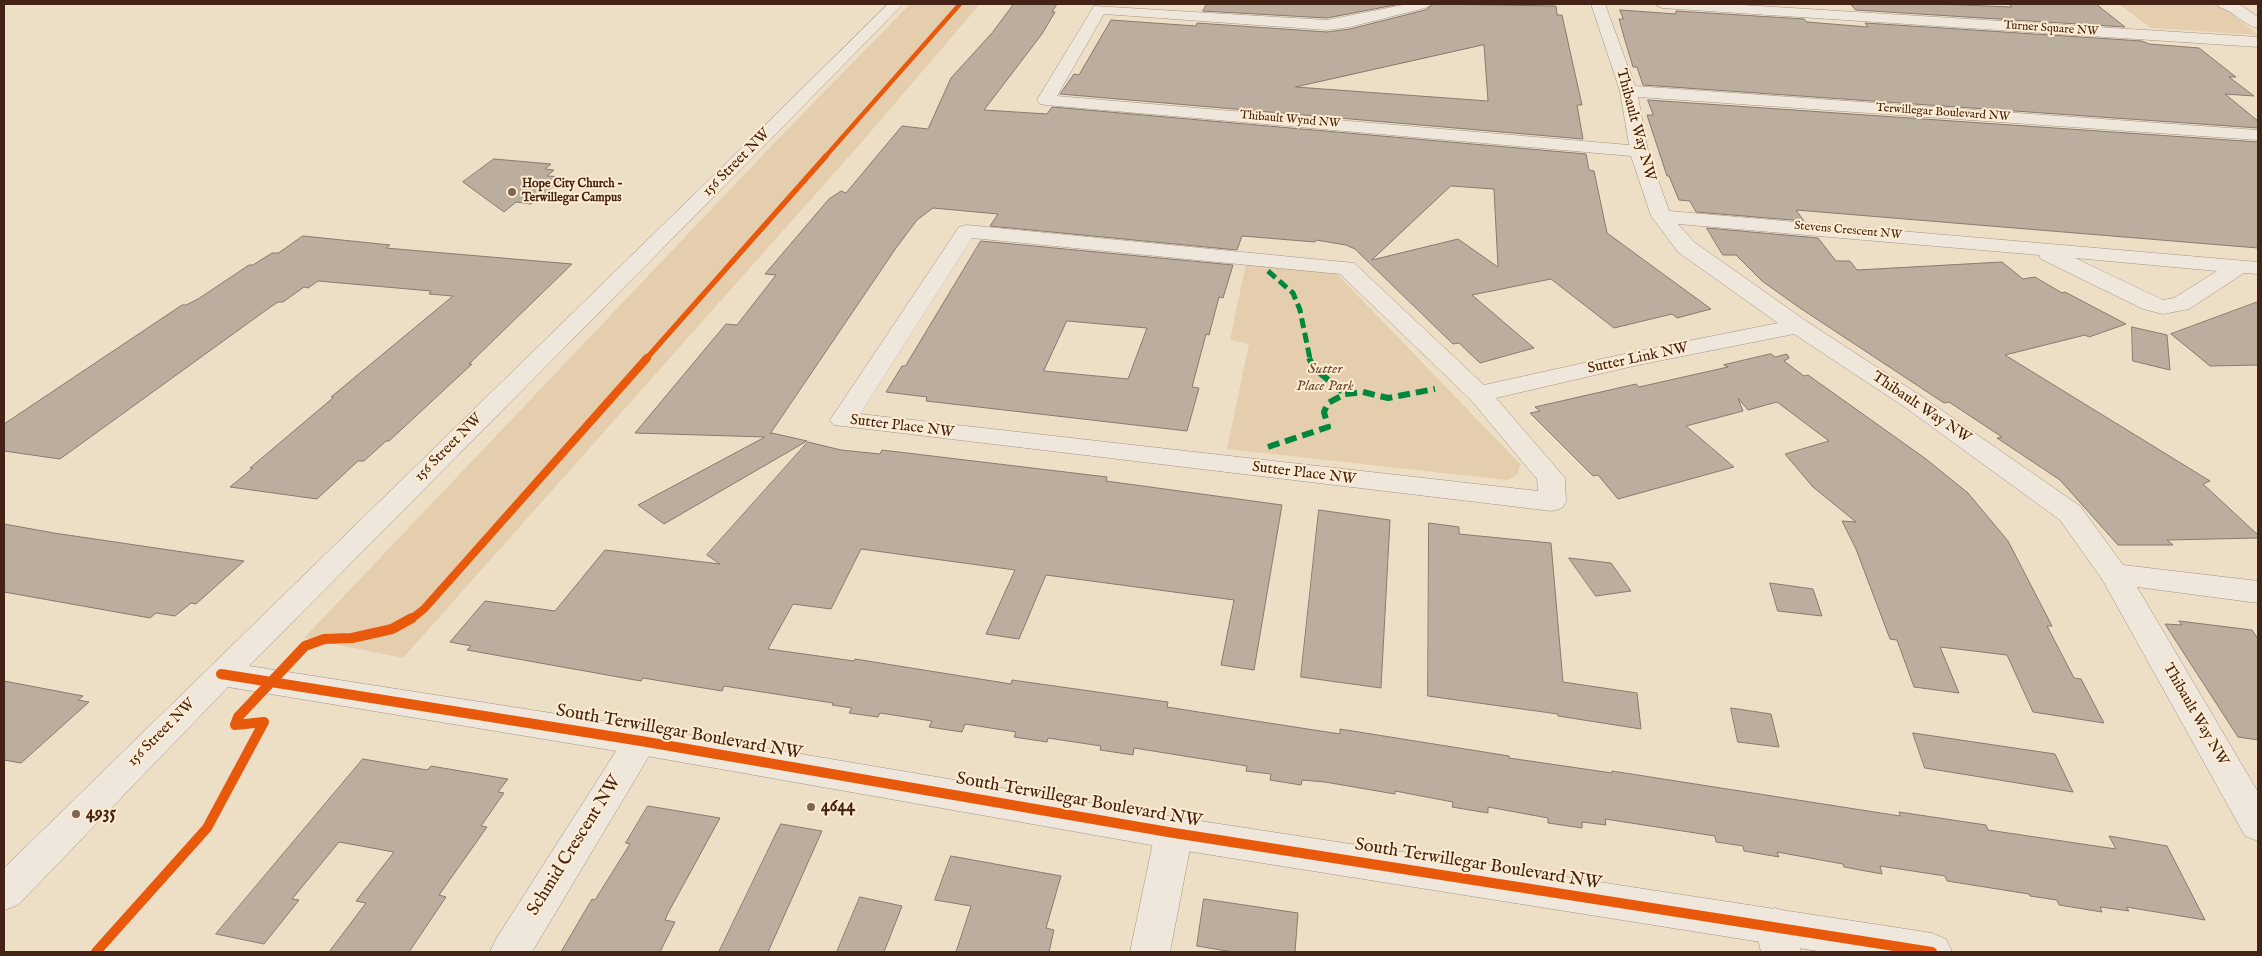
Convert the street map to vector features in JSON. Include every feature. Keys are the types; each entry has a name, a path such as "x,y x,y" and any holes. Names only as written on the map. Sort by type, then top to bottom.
{"street":[{"name":"156 Street NW","path":"4,893 221,674 896,4"},
{"name":"Thibault Wynd NW","path":"1425,4 1350,22 1327,25 1102,7 1046,100 1639,150"},
{"name":"Thibault Way NW","path":"1598,4 1628,90 1639,150 1661,216 1686,247 1798,326 1915,402 2070,513 2114,574 2258,825"},
{"name":"Turner Square NW","path":"1662,4 1840,10 2258,42"},
{"path":"2224,4 2233,6 2258,24"},
{"name":"Terwillegar Boulevard NW","path":"1628,90 2258,135"},
{"name":"Stevens Crescent NW","path":"1661,216 2249,267"},
{"name":"Sutter Place NW","path":"966,231 1346,268 1479,394 1551,478 1552,502 843,420 966,231"},
{"name":"Stevens Crescent NW","path":"2035,247 2151,304 2164,307 2181,304 2249,267"},
{"name":"Sutter Link NW","path":"1479,394 1638,358 1798,326"},
{"path":"2114,574 2258,592"},
{"name":"South Terwillegar Boulevard NW","path":"221,674 641,740 1778,939 1932,952"},
{"name":"Schmid Crescent NW","path":"510,952 641,740"},
{"path":"1150,952 1174,833"}],"green space":[{"path":"910,4 980,4 861,143 403,658 304,638 779,138"},
{"path":"2119,4 2209,4 2224,8 2258,35 2151,28"},
{"name":"Sutter Place Park","path":"1246,263 1335,272 1520,464 1518,474 1507,480 1227,449 1249,344 1230,340"}],"building":[{"path":"1014,4 1057,4 1052,12 1055,12 1042,34 984,110 1047,114 1052,107 1586,154 1589,170 1594,171 1607,233 1711,309 1677,318 1672,314 1614,328 1551,279 1472,295 1534,348 1480,363 1459,343 1453,344 1355,249 1346,245 1316,240 1315,242 1242,236 1237,250 990,226 998,214 933,208 917,220 896,248 770,434 807,441 664,524 638,505 765,437 635,433 726,324 737,325 776,275 765,274 829,199 841,191 846,193 902,126 928,129 951,78 992,33","holes":["1451,186 1494,189 1498,267 1458,239 1372,260"]},
{"path":"1207,4 1400,4 1327,18 1203,11"},
{"path":"1434,4 1556,6 1557,15 1562,15 1582,105 1577,105 1583,139 1060,94 1074,74 1079,75 1111,20 1196,26 1197,23 1327,32 1350,29 1425,10","holes":["1484,45 1488,101 1296,87"]},
{"path":"1851,4 1938,4 2012,7 2009,4 2096,4 2125,27 1856,10"},
{"path":"1620,10 1676,14 1676,11 1804,19 1807,22 1868,27 1865,23 2142,41 2149,44 2199,48 2236,77 2229,77 2254,96 2225,94 2258,121 2258,128 1643,85 1637,67 1633,67 1619,19 1623,19"},
{"path":"1648,100 2258,142 2258,248 1796,210 1804,221 1696,212 1690,201 1679,200 1669,176 1667,176 1647,115 1653,115"},
{"name":"Hope City Church - Terwillegar Campus","path":"494,159 551,164 545,169 554,170 547,176 565,177 531,204 516,202 504,212 463,182"},
{"path":"1707,228 1818,238 1836,261 1850,261 1857,270 2002,262 2023,279 2035,277 2062,293 2065,292 2126,324 2089,337 2085,335 2005,355 2210,481 2203,484 2258,535 2258,538 2167,540 2173,545 2118,545 2060,480 1997,438 2002,437 1949,402 1944,403 1800,308 1762,281 1736,255 1723,255"},
{"path":"303,236 390,245 386,248 572,264 469,364 472,364 389,441 386,441 364,461 358,461 317,499 230,487 334,397 331,397 453,296 429,294 431,291 318,281 308,288 304,287 283,302 278,302 269,308 60,459 4,451 4,424 182,305 198,299 249,265 253,265 272,253 278,253"},
{"path":"981,241 1233,265 1223,298 1219,297 1209,335 1206,334 1192,387 1199,388 1187,431 926,401 927,397 886,392 902,366 905,366","holes":["1067,321 1147,328 1128,379 1044,371"]},
{"path":"2258,302 2258,365 2210,366 2171,334"},
{"path":"2132,327 2167,335 2170,370 2133,361"},
{"path":"1771,354 1775,357 1787,354 1789,358 1784,361 1804,376 1808,375 1926,459 1968,493 2008,541 2052,626 2047,626 2074,678 2081,679 2104,723 2033,712 2007,655 1940,647 1959,693 1914,687 1897,640 1890,639 1856,549 1842,521 1856,522 1813,487 1785,454 1829,441 1777,402 1748,410 1738,398 1743,411 1686,426 1734,467 1618,499 1598,475 1593,476 1530,413 1540,411 1535,407 1636,384 1639,387 1728,367 1724,365"},
{"path":"808,442 841,450 880,454 882,450 1107,477 1106,481 1282,505 1254,670 1221,665 1234,600 1046,575 1019,639 986,634 1015,570 861,549 831,609 793,604 768,649 854,661 855,659 1011,684 1012,680 1168,702 1167,707 1243,719 1340,734 1340,729 1509,756 1509,758 1612,773 1612,771 1900,816 1899,812 1986,825 1988,830 2116,849 2109,836 2167,846 2205,920 2126,907 2129,911 2100,907 2102,912 2059,905 2057,900 2030,896 2029,894 1947,881 1945,876 1880,866 1882,874 1844,867 1843,864 1777,852 1779,857 1744,851 1743,846 1716,842 1715,836 1605,819 1606,825 1582,822 1582,828 1548,823 1548,818 1488,807 1488,813 1452,807 1453,802 1395,791 1395,794 1325,782 1302,780 1301,785 1270,780 1271,774 1246,771 1247,766 1134,748 1133,755 1100,750 1101,746 1048,738 1047,742 1014,737 1016,732 965,724 962,732 929,727 932,721 880,713 878,717 849,713 852,708 832,705 833,703 724,686 722,691 643,678 641,681 467,650 471,646 450,642 485,601 555,611 605,550 720,564 707,555"},
{"path":"1319,510 1390,520 1381,688 1301,677"},
{"path":"1429,523 1459,527 1459,534 1551,543 1563,682 1637,693 1641,729 1558,716 1558,714 1428,696"},
{"path":"4,524 244,561 196,604 191,603 175,616 156,613 150,618 4,592"},
{"path":"1569,558 1611,563 1631,591 1596,596"},
{"path":"1770,583 1813,589 1822,616 1778,611"},
{"path":"2179,621 2252,630 2258,639 2258,740 2238,737 2165,624 2182,625"},
{"path":"4,681 83,696 78,700 89,702 21,763 4,760"},
{"path":"1731,708 1771,714 1779,747 1738,742"},
{"path":"1913,733 2055,754 2073,792 1925,768"},
{"path":"363,759 427,770 431,766 508,779 498,792 504,793 481,826 487,827 439,895 446,897 409,952 329,952 366,903 356,901 394,852 339,842 292,899 299,900 264,944 216,934"},
{"path":"648,806 720,818 668,913 665,920 675,922 660,952 561,952 592,899 595,900 630,844 626,843"},
{"path":"781,824 822,831 768,952 719,952"},
{"path":"951,856 1061,876 1046,928 1054,930 1049,952 956,952 971,906 935,900"},
{"path":"860,897 902,906 884,952 837,952"},
{"path":"1204,899 1298,913 1295,952 1233,952 1197,946"}],"marked path":[{"path":"1268,271 1293,293 1300,310 1307,352 1314,368 1345,394"},
{"path":"1268,447 1328,427 1324,412 1328,403 1345,394 1363,392 1388,398 1435,389"}],"cycle path":[{"path":"264,722 235,725 238,717 305,646 324,639 352,638 392,629 406,623 424,609 960,4"},
{"path":"221,674 641,741 1174,833 1932,952"},
{"path":"96,952 207,828 264,722"}],"place":[{"name":"Hope City Church - Terwillegar Campus","path":"512,192"},
{"name":"4644","path":"811,807"},
{"name":"4935","path":"76,814"}]}
